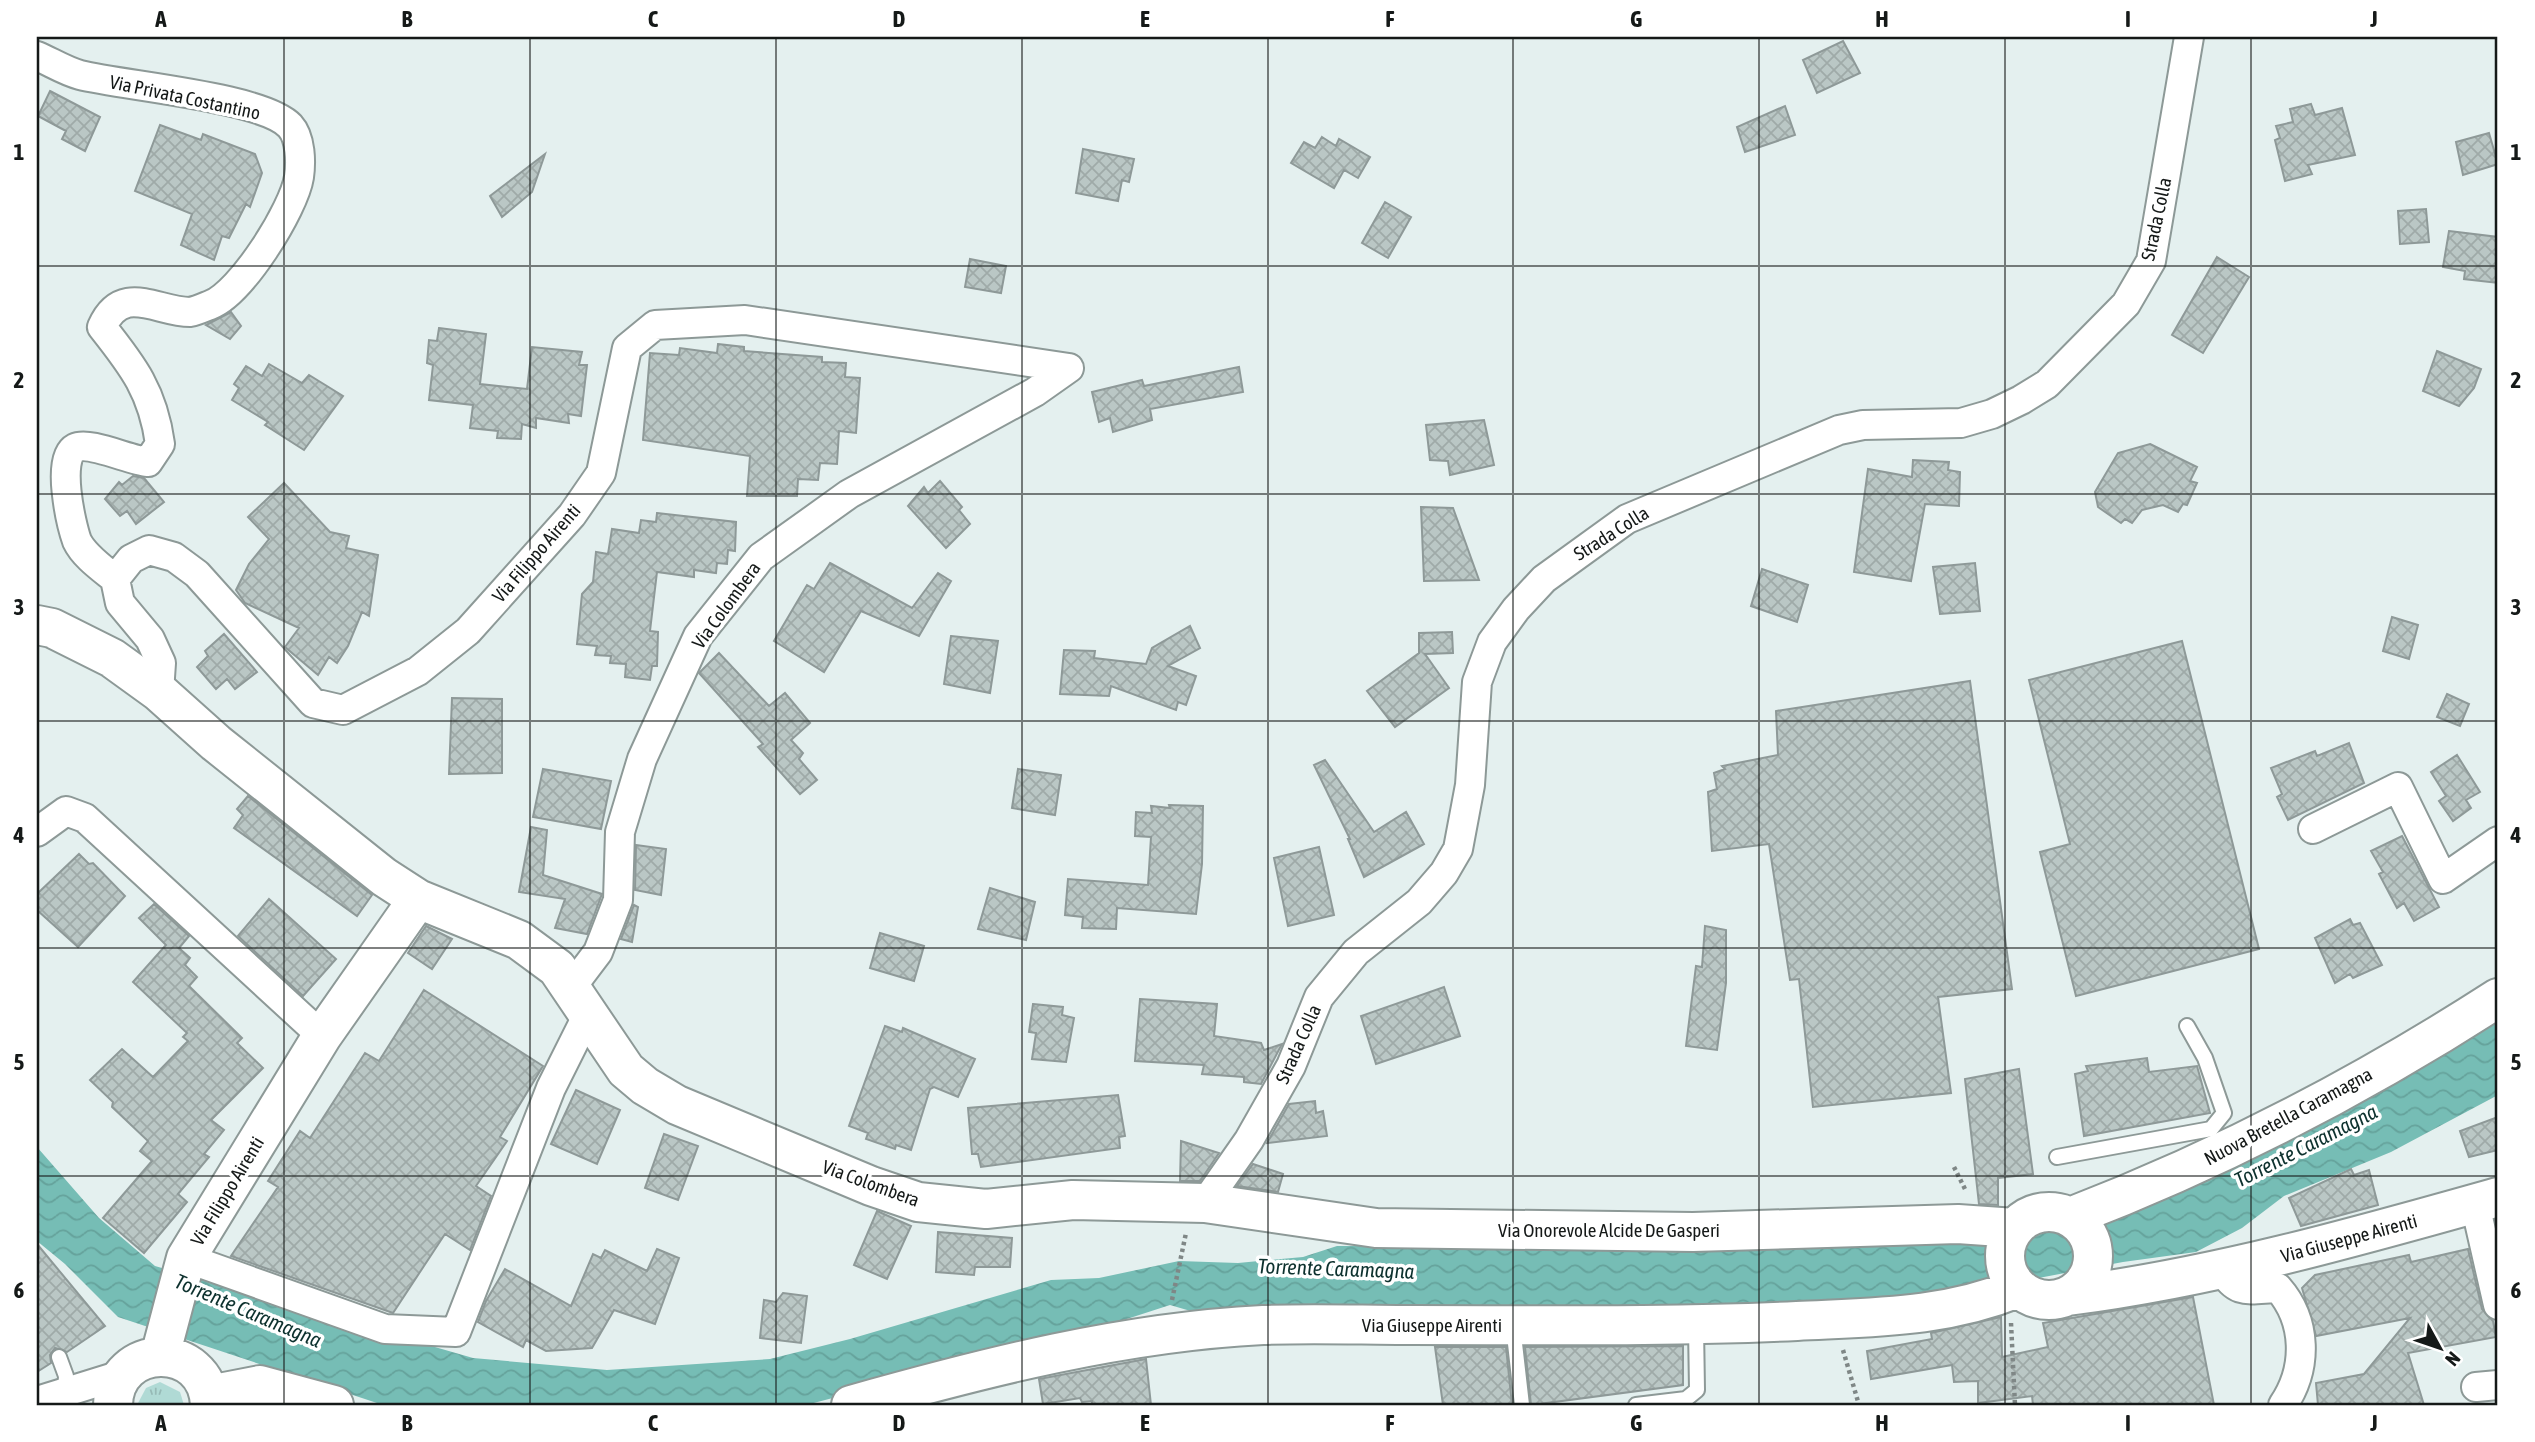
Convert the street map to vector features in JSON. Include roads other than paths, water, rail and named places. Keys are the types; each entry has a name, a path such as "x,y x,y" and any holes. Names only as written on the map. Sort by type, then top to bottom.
{"main road":[{"path":"37,625 112,658 159,692 216,743 384,877 418,899"},
{"name":"Via Colombera","path":"418,899 519,940 557,968 626,1070 677,1105 870,1186 919,1202 986,1209 1073,1200 1196,1215"},
{"name":"Via Filippo Airenti","path":"162,1348 186,1258 322,1036 418,899"},
{"name":"Nuova Bretella Caramagna","path":"2070,1217 2131,1194 2253,1138 2454,1027 2498,998"},
{"name":"Via Giuseppe Airenti","path":"2092,1285 2222,1269 2285,1257 2486,1200"},
{"path":"2055,1212 2070,1217 2089,1237 2093,1251 2092,1285 2042,1300 2014,1289 2005,1265 2008,1239 2015,1228 2026,1218 2040,1213 2055,1212"},
{"name":"Via Onorevole Alcide De Gasperi","path":"1196,1215 1376,1228 1693,1232 1958,1224 2015,1228"},
{"name":"Via Giuseppe Airenti","path":"851,1405 941,1380 1107,1342 1263,1325 1696,1324 1834,1319 1949,1310 2014,1289"},
{"path":"118,1390 146,1359 162,1348 192,1367 203,1379 210,1400 260,1385 334,1405"}],"street":[{"name":"Strada Colla","path":"1196,1215 1249,1140 1292,1066 1319,997 1356,952 1419,902 1444,873 1458,849 1470,785 1477,682 1492,642 1516,609 1544,579 1597,539 1627,519 1655,506 1839,430 1863,425 1961,422 2002,409 2047,383 2126,304 2151,261 2189,37"},
{"name":"Via Privata Costantino","path":"37,55 78,75 261,110 290,126 300,158 299,179 281,220 241,281 214,304 191,312 147,302 123,304 107,316 102,327 141,379 157,421 160,444 148,462 132,460 87,446 73,449 66,458 65,481 78,542 115,579"},
{"name":"Via Filippo Airenti","path":"115,579 131,559 149,550 174,557 197,574 313,703 342,710 418,671 468,631 572,515 601,473 627,348 655,325 745,320 1069,368"},
{"name":"Via Colombera","path":"186,1258 385,1329 456,1332 551,1088 579,1002 618,900 620,832 642,759 698,636 761,557 849,494 1035,392 1069,368"},
{"path":"115,579 120,603 150,639 161,663 159,692"},
{"path":"2314,829 2398,787 2444,880 2498,841"},
{"path":"37,832 66,811 85,818 322,1036"},
{"name":"Via Giuseppe Airenti","path":"2486,1200 2498,1305"},
{"name":"Via Giuseppe Airenti","path":"2222,1269 2230,1284 2241,1289 2278,1288 2290,1302 2302,1331 2298,1376 2283,1405"},
{"path":"37,1402 65,1394 118,1390"},
{"path":"65,1394 96,1405"}],"lane":[{"path":"2057,1157 2211,1129 2219,1122 2224,1113 2205,1058 2187,1026"},
{"path":"1636,1405 1686,1399 1697,1390 1696,1324"},
{"path":"1513,1325 1522,1405"},
{"path":"59,1357 66,1376 65,1394"}],"water":[{"name":"Torrente Caramagna","path":"2498,1015 2498,1095 2391,1152 2284,1196 2242,1228 2196,1252 2123,1262 1885,1307 1194,1312 1170,1305 1096,1329 806,1405 383,1405 118,1317 65,1264 37,1241 37,1147 99,1218 155,1266 473,1358 607,1370 770,1359 850,1339 1051,1280 1099,1278 1179,1261 1238,1263 1303,1257 1337,1246 1738,1245 1966,1238 2116,1216"}]}
